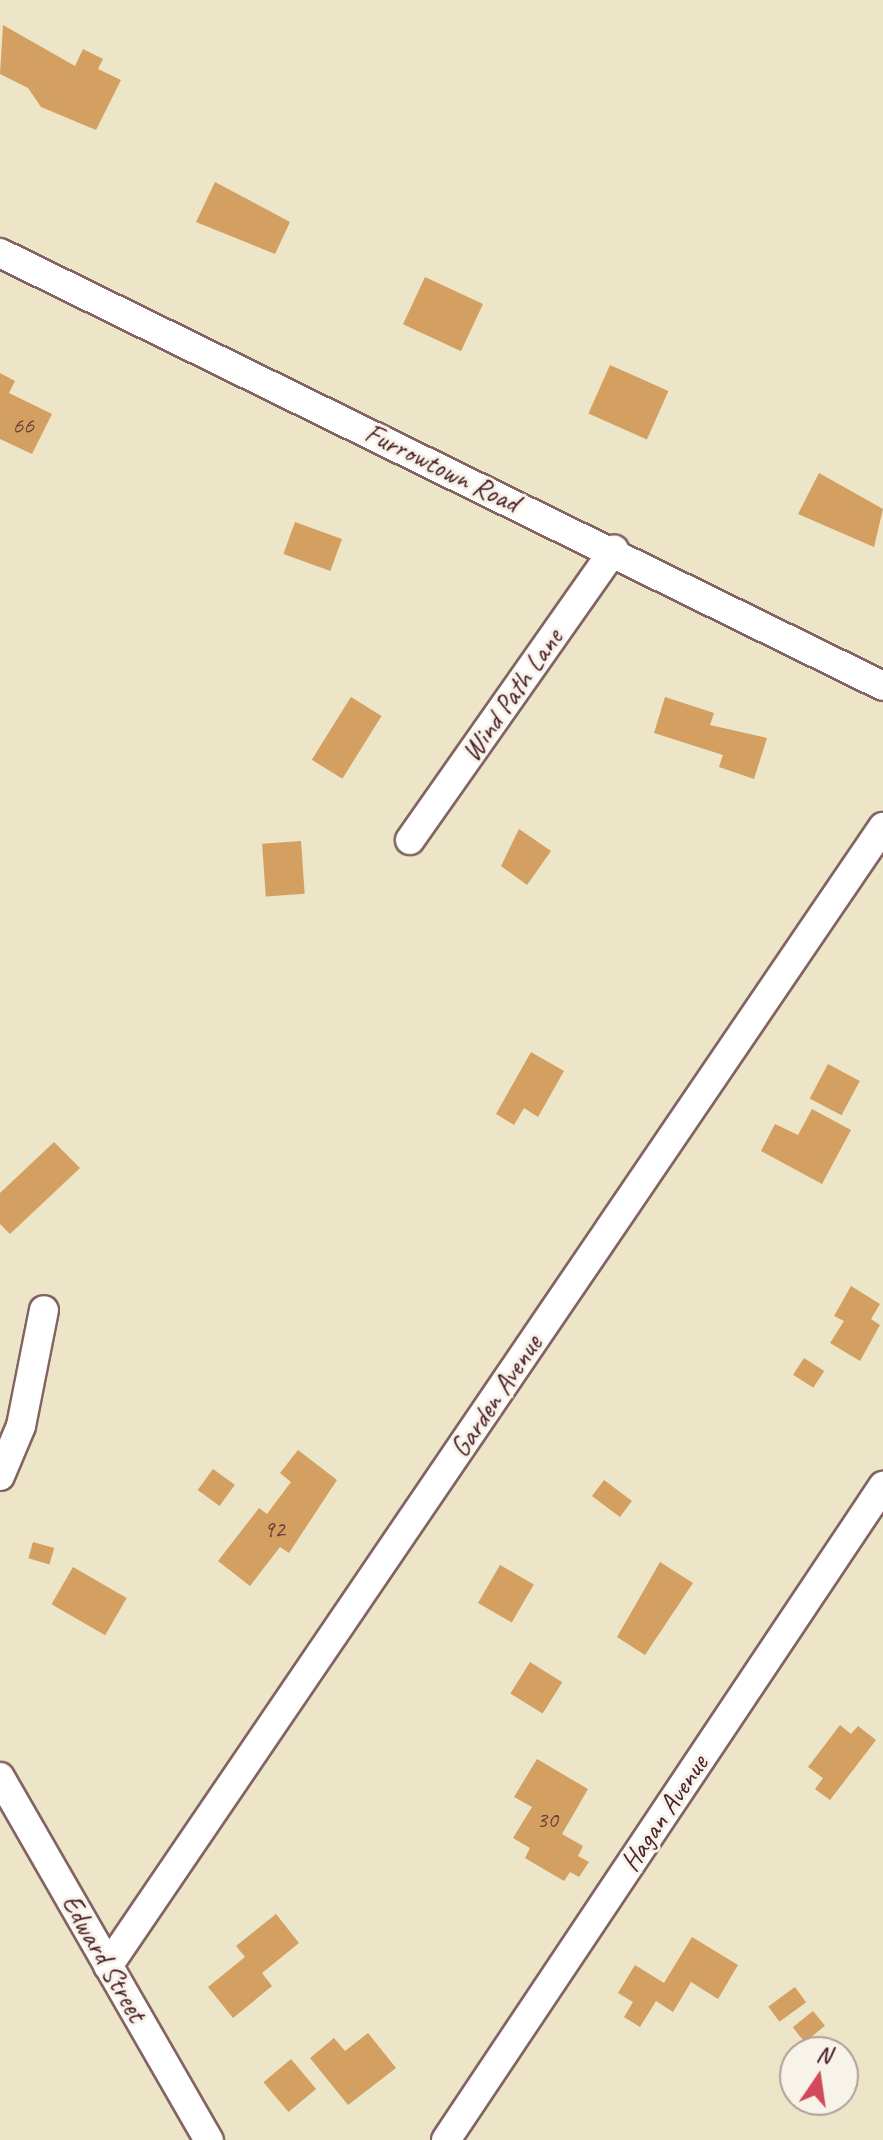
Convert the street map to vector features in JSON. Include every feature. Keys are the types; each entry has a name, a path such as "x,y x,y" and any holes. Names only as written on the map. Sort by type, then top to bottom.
{"street":[{"name":"Furrowtown Road","path":"0,253 614,550 883,686"},
{"name":"Wind Path Lane","path":"410,840 614,550"},
{"name":"Garden Avenue","path":"108,1966 883,827"},
{"path":"0,1476 21,1426 44,1310"},
{"name":"Hagan Avenue","path":"446,2140 883,1486"},
{"name":"Edward Street","path":"0,1777 209,2140"}],"building":[{"path":"3,25 75,66 83,49 103,59 98,69 121,80 96,130 41,107 28,88 0,74"},
{"path":"215,182 290,222 275,254 196,222"},
{"path":"425,277 483,304 461,351 403,324"},
{"path":"610,365 668,391 647,439 588,413"},
{"path":"0,373 15,381 9,393 52,414 32,454 0,439"},
{"path":"819,473 883,509 874,547 798,514"},
{"path":"295,522 342,539 330,571 283,554"},
{"path":"351,697 382,716 342,779 312,760"},
{"path":"665,697 714,713 710,725 767,738 754,779 719,767 723,755 654,733"},
{"path":"519,829 551,851 527,885 501,866"},
{"path":"301,841 305,894 266,897 262,844"},
{"path":"531,1052 564,1071 538,1117 524,1108 514,1125 496,1114"},
{"path":"828,1064 860,1081 841,1115 810,1098"},
{"path":"812,1109 851,1130 822,1184 761,1151 775,1124 798,1135"},
{"path":"54,1142 80,1168 10,1234 0,1224 0,1193"},
{"path":"851,1286 880,1304 871,1319 880,1325 860,1361 830,1343 844,1321 834,1316"},
{"path":"804,1358 824,1371 813,1388 793,1375"},
{"path":"298,1450 337,1480 289,1553 280,1547 250,1586 218,1561 259,1508 267,1514 291,1482 280,1473"},
{"path":"213,1469 235,1485 220,1506 198,1490"},
{"path":"604,1480 632,1501 620,1517 592,1496"},
{"path":"33,1542 54,1548 49,1564 28,1558"},
{"path":"660,1562 693,1583 645,1655 617,1637"},
{"path":"500,1565 534,1584 512,1623 478,1603"},
{"path":"73,1567 127,1598 105,1635 52,1604"},
{"path":"530,1662 562,1682 543,1714 510,1693"},
{"path":"840,1725 851,1734 858,1726 876,1740 830,1800 815,1789 823,1778 808,1767"},
{"path":"537,1759 588,1789 562,1834 583,1846 578,1856 589,1862 579,1877 570,1872 564,1881 525,1858 530,1848 513,1838 532,1807 514,1797"},
{"path":"276,1914 299,1943 262,1973 272,1986 233,2018 208,1987 245,1957 236,1946"},
{"path":"692,1937 738,1965 718,1999 691,1982 673,2012 656,2001 640,2027 624,2017 633,2002 618,1993 635,1965 664,1983"},
{"path":"795,1987 806,2002 779,2022 768,2006"},
{"path":"813,2011 825,2026 812,2036 800,2036 793,2027"},
{"path":"368,2033 396,2068 348,2105 310,2058 334,2038 345,2051"},
{"path":"291,2059 316,2089 288,2112 263,2082"}]}
